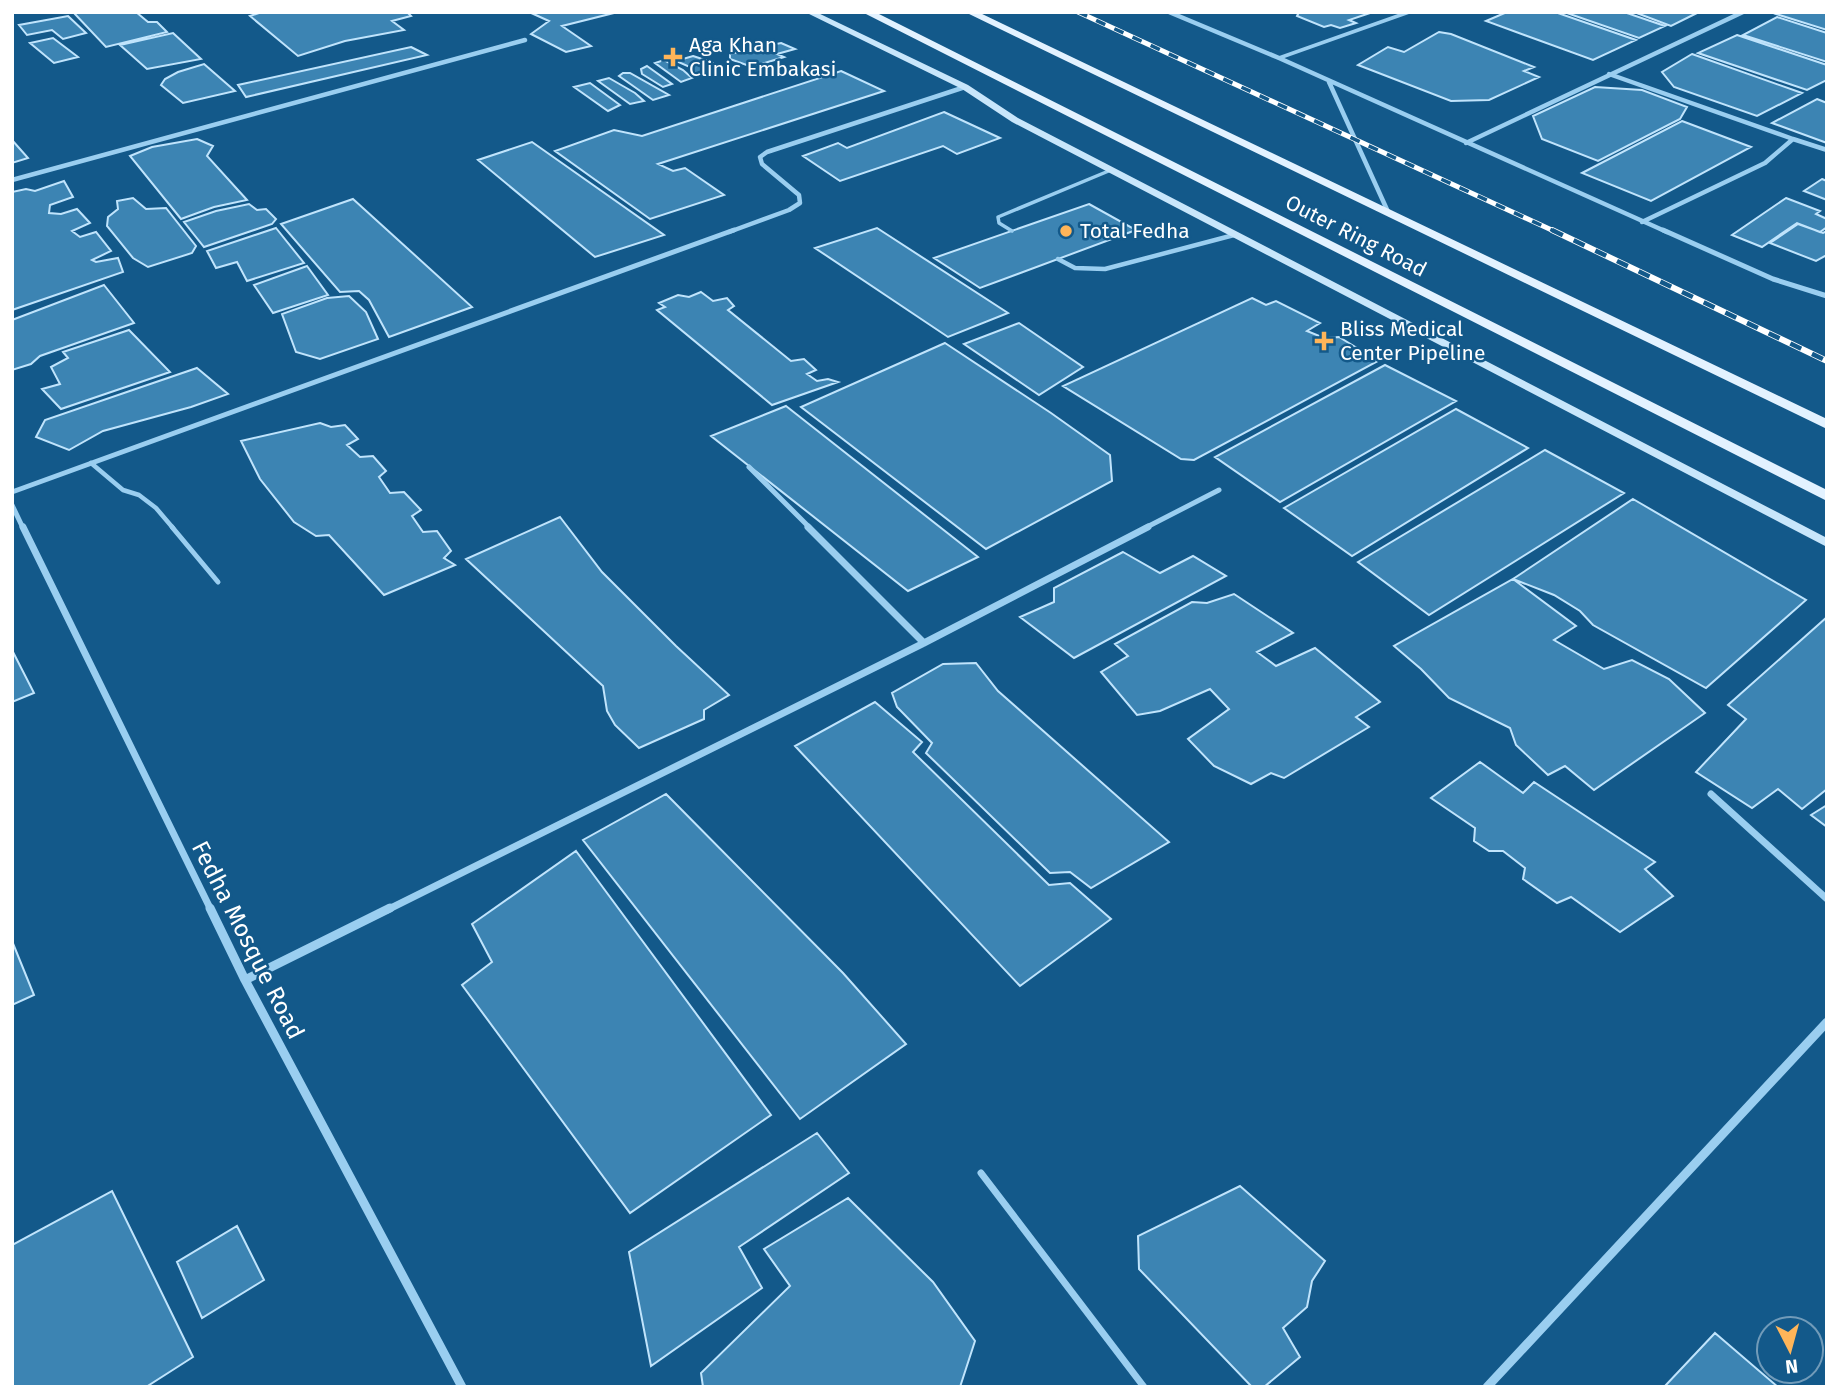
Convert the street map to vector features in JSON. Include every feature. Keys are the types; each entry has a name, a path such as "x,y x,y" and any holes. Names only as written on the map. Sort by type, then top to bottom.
{"main road":[{"path":"809,12 965,88 1015,120 1827,543"},
{"name":"Outer Ring Road","path":"867,12 1827,496"},
{"name":"Outer Ring Road","path":"970,12 1827,425"}],"street":[{"path":"1169,12 1279,58 1773,279 1827,296"},
{"path":"1465,143 1743,12"},
{"path":"12,180 524,40"},
{"path":"1609,74 1827,150"},
{"path":"1329,81 1389,214"},
{"path":"12,492 789,210 800,203 799,195 762,164 760,157 767,152 965,88"},
{"path":"1642,222 1765,163 1793,139"},
{"path":"748,467 924,643"},
{"path":"245,980 924,643 1219,490"},
{"name":"Fedha Mosque Road","path":"12,505 245,980 462,1387"},
{"path":"1711,794 1827,899"},
{"path":"1487,1387 1827,1022"}],"lane":[{"path":"1279,58 1409,12"},
{"path":"1012,231 999,223 998,217 1111,170"},
{"path":"1058,259 1075,268 1105,269 1234,235"},
{"path":"91,463 123,490 139,495 156,508 218,582"},
{"path":"981,1173 1144,1387"}],"building":[{"path":"73,12 136,12 148,22 157,22 167,32 106,47"},
{"path":"262,12 407,12 411,16 392,21 404,30 345,41 298,56 250,16"},
{"path":"529,12 618,12 562,26 591,46 566,52 531,34 549,21"},
{"path":"1299,12 1373,12 1349,20 1356,23 1340,28 1331,25 1324,27 1297,16"},
{"path":"1507,12 1555,12 1636,40 1593,60 1486,21"},
{"path":"1564,12 1624,12 1665,26 1639,38"},
{"path":"1634,12 1699,12 1671,26"},
{"path":"1827,12 1827,30 1776,14"},
{"path":"68,16 86,33 63,39 52,30 27,35 19,25"},
{"path":"1777,17 1827,33 1827,62 1743,35"},
{"path":"1439,32 1451,34 1534,67 1524,71 1539,77 1489,100 1451,101 1358,65 1388,47 1404,52"},
{"path":"173,33 201,59 147,69 120,45"},
{"path":"1737,35 1827,65 1827,80 1807,90 1698,53"},
{"path":"53,38 78,57 54,63 30,43"},
{"path":"781,43 795,49 777,54 784,57 752,67 730,59 730,54"},
{"path":"411,47 427,55 246,97 238,85"},
{"path":"1692,54 1802,93 1757,116 1674,87 1662,72"},
{"path":"693,56 712,62 720,71 698,76 690,67 676,61"},
{"path":"664,60 692,78 681,82 655,63"},
{"path":"204,64 235,91 183,103 161,85 165,79 178,72"},
{"path":"647,66 672,84 663,87 642,74 641,69"},
{"path":"841,71 884,91 658,164 673,171 685,168 724,195 650,219 555,151 614,130 642,136"},
{"path":"630,73 669,95 653,100 619,76"},
{"path":"609,78 644,101 630,104 598,81"},
{"path":"590,83 620,105 608,111 574,87"},
{"path":"1595,87 1642,90 1687,107 1680,119 1598,161 1542,139 1533,116"},
{"path":"1817,99 1827,103 1827,143 1772,123"},
{"path":"944,112 1000,138 957,154 943,146 840,181 803,156 838,143 847,148"},
{"path":"1682,121 1751,147 1651,201 1582,173"},
{"path":"197,139 213,146 207,156 247,200 214,207 181,219 130,156 152,147"},
{"path":"12,140 28,158 12,163"},
{"path":"532,142 664,235 595,257 478,160"},
{"path":"1822,179 1827,181 1827,200 1804,191"},
{"path":"64,181 73,197 50,205 49,213 61,214 77,209 90,223 72,231 80,237 96,232 111,251 92,260 96,262 118,258 123,272 12,310 12,192 26,189 35,191"},
{"path":"133,198 146,209 166,208 196,246 192,253 148,267 133,258 107,226 108,217 118,209 117,201"},
{"path":"1786,198 1820,211 1816,214 1827,219 1827,227 1820,232 1797,223 1762,247 1732,235"},
{"path":"353,199 472,307 389,337 369,300 359,291 340,292 281,224"},
{"path":"249,204 257,210 266,209 276,219 272,224 204,247 184,222 216,211"},
{"path":"1089,204 1136,230 980,288 934,258"},
{"path":"1798,224 1823,233 1827,231 1827,255 1816,261 1770,243"},
{"path":"276,228 304,263 247,281 237,262 216,268 207,251"},
{"path":"877,228 1008,313 948,337 815,248"},
{"path":"307,266 328,295 273,313 254,285"},
{"path":"104,285 134,323 40,356 31,364 12,370 12,320"},
{"path":"701,292 713,301 727,298 734,306 728,310 791,361 804,359 816,370 807,374 817,381 828,379 838,382 772,405 657,310 665,307 659,303 678,295 689,297"},
{"path":"349,296 366,312 378,339 320,359 296,352 282,314 327,298"},
{"path":"1252,298 1266,305 1276,301 1320,323 1307,331 1324,338 1339,337 1378,361 1194,460 1181,459 1063,386"},
{"path":"1019,323 1083,367 1039,395 964,344"},
{"path":"129,330 170,372 61,409 42,389 60,384 51,367 68,358 63,352"},
{"path":"945,343 1110,455 1112,481 986,549 801,407"},
{"path":"1385,365 1456,401 1280,502 1215,457"},
{"path":"197,368 228,394 103,431 69,450 36,437 45,420"},
{"path":"786,406 978,557 908,591 711,436"},
{"path":"1456,409 1528,448 1352,556 1284,508"},
{"path":"320,423 331,427 345,425 358,439 347,445 360,457 373,456 386,471 379,477 390,493 404,492 421,510 412,516 423,532 437,531 451,551 444,558 455,565 384,595 329,535 316,536 294,522 260,479 241,441"},
{"path":"1545,450 1624,493 1429,615 1358,562"},
{"path":"1633,499 1806,600 1706,688 1593,625 1580,611 1554,595 1513,579"},
{"path":"560,517 602,572 729,695 704,710 704,719 639,748 615,725 607,711 603,686 466,559"},
{"path":"1123,552 1160,573 1193,556 1226,576 1074,658 1020,617 1054,602 1054,588"},
{"path":"1513,579 1576,626 1554,640 1604,669 1632,660 1669,679 1705,713 1594,790 1565,766 1548,775 1516,745 1510,728 1449,698 1394,646"},
{"path":"1234,594 1293,633 1257,652 1276,666 1315,648 1380,702 1356,717 1369,727 1284,778 1271,773 1251,784 1214,766 1188,739 1229,709 1210,689 1160,711 1137,715 1101,672 1128,656 1115,644 1192,602 1207,603"},
{"path":"1827,617 1827,789 1802,809 1778,789 1752,808 1696,772 1746,719 1728,705"},
{"path":"12,650 34,693 12,702"},
{"path":"976,663 998,691 1169,842 1091,888 1070,872 1050,873 926,753 932,743 897,707 892,693 943,664"},
{"path":"875,702 922,742 913,752 1049,885 1070,883 1111,919 1020,986 795,746"},
{"path":"1480,762 1523,793 1534,782 1655,862 1645,869 1673,896 1620,932 1571,897 1557,903 1523,879 1525,868 1503,851 1489,851 1474,841 1475,828 1431,798"},
{"path":"666,794 843,973 906,1044 800,1119 583,840"},
{"path":"1827,805 1827,827 1811,815"},
{"path":"576,851 771,1115 630,1213 462,985 492,962 472,924"},
{"path":"12,941 34,995 12,1005"},
{"path":"817,1133 849,1173 739,1247 762,1288 651,1366 629,1252"},
{"path":"1240,1186 1325,1261 1312,1281 1307,1307 1283,1328 1300,1357 1264,1387 1252,1387 1139,1269 1138,1236"},
{"path":"112,1191 193,1357 146,1387 12,1387 12,1245"},
{"path":"848,1198 933,1282 975,1341 960,1387 703,1387 701,1373 790,1286 764,1249"},
{"path":"237,1226 264,1280 202,1318 177,1262"},
{"path":"1715,1333 1755,1367 1755,1385 1778,1387 1664,1387"}],"railway":[{"path":"1078,12 1556,232"},
{"path":"1552,230 1827,361"}],"place":[{"name":"Aga Khan Clinic Embakasi","path":"673,57"},
{"name":"Total Fedha","path":"1066,231"},
{"name":"Bliss Medical Center Pipeline","path":"1324,341"}]}
